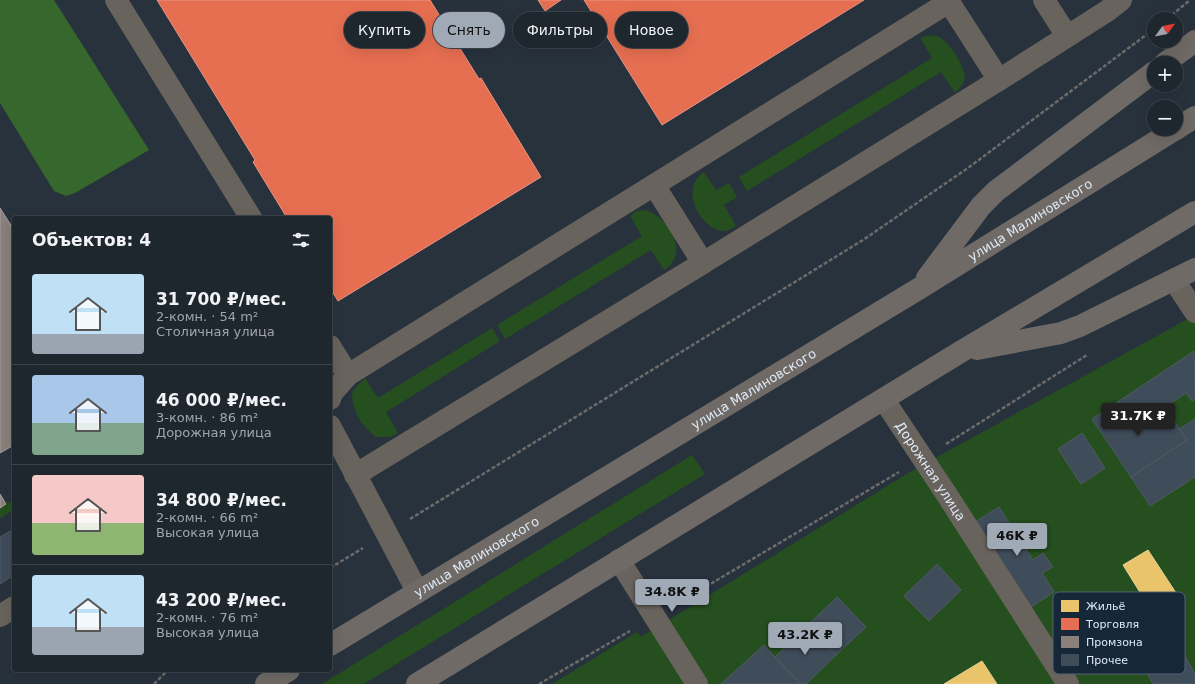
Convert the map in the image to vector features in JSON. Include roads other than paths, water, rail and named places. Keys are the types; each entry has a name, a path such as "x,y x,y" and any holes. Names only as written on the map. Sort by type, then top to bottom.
{"highway":[{"path":"1175,56 1195,41"},
{"path":"920,288 981,206 996,191 1147,77"},
{"name":"улица Малиновского","path":"1183,125 1195,117"},
{"name":"улица Малиновского","path":"332,644 920,288 1165,136"},
{"path":"417,684 619,560 1195,212"},
{"path":"962,352 1061,333 1080,326 1195,269"},
{"path":"266,684 286,672"}],"street":[{"path":"116,0 250,216"},
{"path":"1044,0 1067,36"},
{"path":"355,475 703,263 999,80 1107,11 1121,0"},
{"path":"332,393 348,375 949,1 999,80"},
{"path":"654,185 703,263"},
{"path":"1174,280 1195,312"},
{"path":"332,349 348,375"},
{"name":"Дорожная улица","path":"884,400 949,498 1053,661"},
{"path":"332,430 417,591"},
{"path":"619,560 697,684"},
{"path":"0,616 12,608"},
{"name":"Дорожная улица","path":"1062,674 1068,684"}]}
